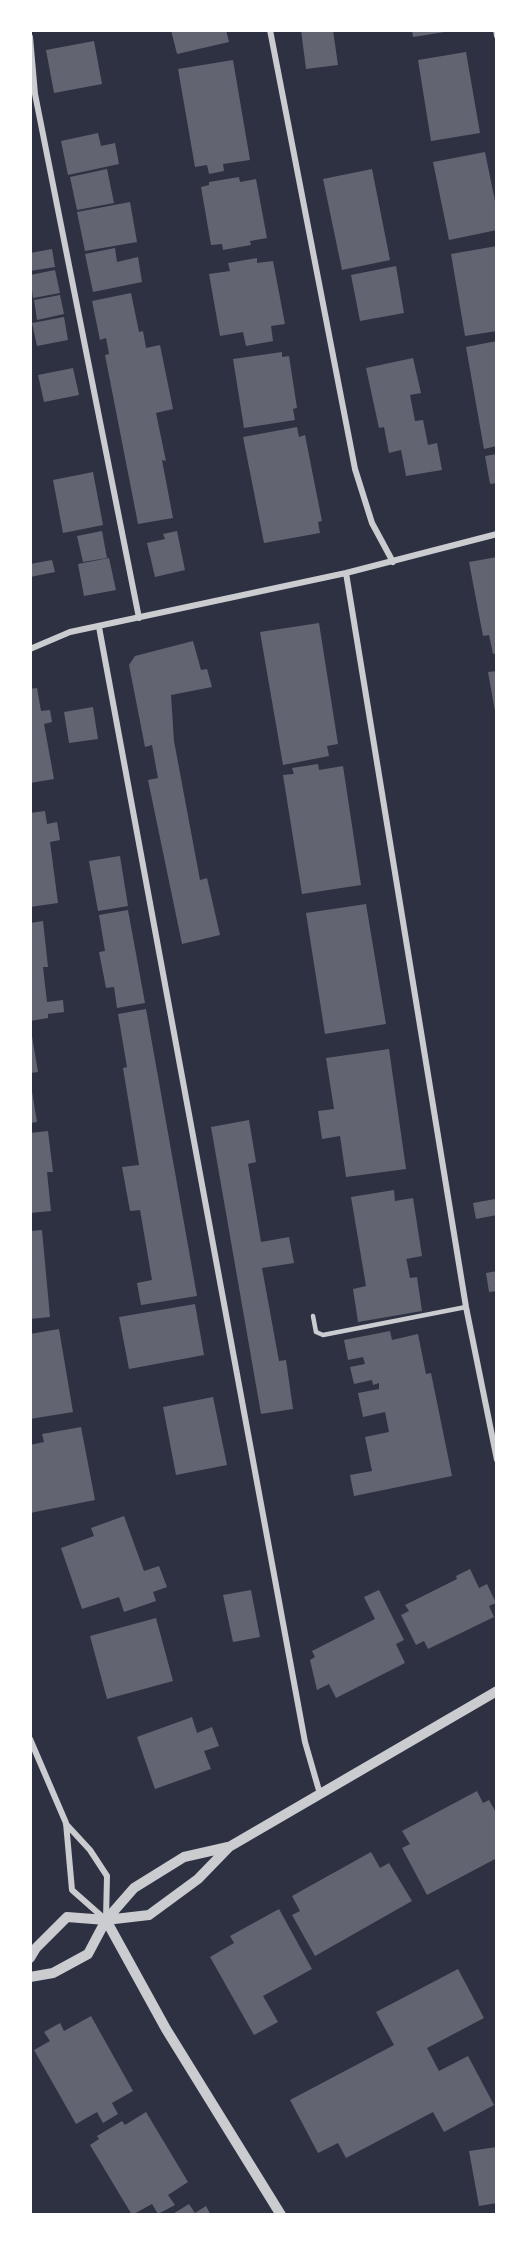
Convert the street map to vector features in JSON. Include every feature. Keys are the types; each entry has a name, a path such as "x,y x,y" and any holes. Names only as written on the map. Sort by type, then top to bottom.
{"street":[{"path":"270,30 355,469 372,523 393,562"},
{"path":"496,30 497,36"},
{"path":"30,37 35,94 139,618"},
{"path":"30,649 70,632 346,573 497,534"},
{"path":"346,573 466,1307 497,1460"},
{"path":"99,627 302,1730 320,1794"},
{"path":"30,1958 36,1948 66,1917 106,1920 149,1915 198,1879 229,1847 497,1691"},
{"path":"30,1739 66,1823 72,1890 106,1920 166,2029 282,2215"},
{"path":"66,1823 90,1850 107,1876 106,1920"},
{"path":"30,1977 53,1973 88,1954 106,1920 134,1888 184,1857 229,1847"}],"lane":[{"path":"313,1316 316,1332 321,1335 466,1307"}],"building":[{"path":"171,30 226,30 229,42 177,54"},
{"path":"301,30 333,30 338,65 306,69"},
{"path":"412,30 451,30 451,31 413,37"},
{"path":"94,41 102,84 54,93 46,50"},
{"path":"466,52 480,133 431,141 418,60"},
{"path":"233,60 250,160 223,164 224,171 209,174 207,165 195,167 178,69"},
{"path":"98,133 101,146 115,143 119,164 68,175 61,141"},
{"path":"485,152 497,211 497,230 449,240 433,162"},
{"path":"107,169 114,203 77,210 70,177"},
{"path":"372,169 390,260 342,270 323,179"},
{"path":"239,177 240,182 256,179 267,238 250,241 251,245 223,250 222,244 211,245 201,187 209,185 209,182"},
{"path":"130,202 137,242 85,251 77,212"},
{"path":"497,246 497,331 465,336 451,254"},
{"path":"115,248 117,262 138,257 142,282 93,292 85,254"},
{"path":"52,249 55,267 30,271 30,253"},
{"path":"257,258 257,263 273,261 285,324 271,326 273,341 246,346 243,332 220,336 209,274 230,271 228,263"},
{"path":"396,266 404,313 360,321 351,275"},
{"path":"55,270 60,293 33,298 30,275"},
{"path":"131,293 139,332 143,331 146,348 160,345 173,409 156,413 166,461 162,460 173,518 138,524 105,355 109,354 106,338 100,340 92,301"},
{"path":"60,295 64,314 37,320 34,300"},
{"path":"64,317 68,340 37,346 32,323"},
{"path":"497,341 497,446 484,449 466,347"},
{"path":"282,352 282,357 289,356 297,408 293,409 295,420 244,428 233,359"},
{"path":"413,358 421,393 410,395 415,421 423,420 428,445 437,443 442,470 406,476 401,450 389,453 384,427 379,428 366,368"},
{"path":"73,368 79,395 44,402 38,375"},
{"path":"297,427 299,437 305,435 322,521 318,522 320,533 264,543 243,437"},
{"path":"497,454 497,483 490,484 485,456"},
{"path":"93,472 103,525 63,533 53,480"},
{"path":"102,531 107,558 83,562 77,536"},
{"path":"177,531 185,570 155,577 147,543 165,539 163,534"},
{"path":"497,557 497,653 493,654 489,635 483,636 469,562"},
{"path":"109,558 116,590 84,596 78,564"},
{"path":"52,560 55,572 30,577 30,564"},
{"path":"319,623 338,744 327,746 329,756 283,765 260,632"},
{"path":"193,641 201,670 207,669 212,687 171,695 174,741 200,880 207,878 220,935 182,944 148,780 158,778 152,745 145,747 129,665 135,656"},
{"path":"497,671 497,717 496,717 488,672"},
{"path":"37,688 41,711 50,710 52,722 44,724 54,779 30,783 30,689"},
{"path":"93,707 98,739 69,743 64,712"},
{"path":"318,764 319,770 343,766 361,885 302,894 283,775 294,774 292,768"},
{"path":"45,811 47,824 57,822 60,840 50,842 58,903 30,907 30,813"},
{"path":"120,856 128,906 98,911 89,861"},
{"path":"366,904 386,1024 325,1034 306,913"},
{"path":"128,910 145,1003 117,1008 114,987 106,988 99,952 105,951 99,915"},
{"path":"43,921 48,967 43,967 47,1002 63,1000 64,1012 48,1014 48,1018 30,1021 30,923"},
{"path":"146,1009 197,1296 141,1305 137,1283 152,1280 140,1210 130,1211 122,1167 139,1165 123,1068 127,1067 118,1014"},
{"path":"30,1024 38,1072 30,1073"},
{"path":"389,1049 406,1169 346,1177 340,1136 322,1139 318,1111 334,1109 326,1058"},
{"path":"30,1079 37,1122 30,1123"},
{"path":"249,1120 256,1162 248,1164 261,1242 289,1237 294,1263 262,1268 279,1361 286,1360 293,1409 261,1414 211,1127"},
{"path":"48,1131 53,1172 47,1172 51,1211 30,1213 30,1133"},
{"path":"394,1190 395,1201 413,1198 422,1256 406,1259 410,1278 417,1277 422,1311 358,1322 353,1289 366,1286 351,1197"},
{"path":"495,1199 497,1215 476,1219 473,1203"},
{"path":"42,1230 50,1317 30,1319 30,1231"},
{"path":"497,1271 497,1291 489,1292 486,1273"},
{"path":"195,1304 204,1355 129,1369 119,1317"},
{"path":"59,1329 73,1412 30,1419 30,1334"},
{"path":"390,1331 392,1340 418,1334 426,1374 431,1373 452,1476 354,1496 350,1475 372,1471 365,1437 389,1432 385,1412 363,1417 358,1393 379,1389 379,1383 373,1385 372,1380 354,1384 350,1367 365,1364 363,1357 348,1360 344,1340"},
{"path":"213,1397 227,1465 176,1475 163,1407"},
{"path":"81,1427 95,1500 30,1513 30,1445 44,1442 42,1434"},
{"path":"124,1516 144,1571 159,1566 167,1587 153,1592 156,1601 124,1612 119,1597 82,1609 61,1548 94,1536 91,1528"},
{"path":"470,1569 479,1588 487,1584 496,1603 489,1606 494,1617 428,1649 424,1641 416,1645 401,1615 409,1611 405,1605 457,1579 456,1576"},
{"path":"251,1590 260,1637 233,1642 223,1595"},
{"path":"379,1590 404,1640 396,1644 405,1663 336,1698 329,1684 317,1690 310,1660 315,1657 312,1651 375,1619 364,1597"},
{"path":"156,1618 173,1681 107,1699 90,1636"},
{"path":"192,1717 197,1733 212,1727 219,1746 204,1751 211,1769 155,1789 137,1737"},
{"path":"477,1791 483,1803 489,1800 497,1814 497,1858 427,1895 402,1848 410,1844 402,1831"},
{"path":"371,1852 380,1868 389,1863 412,1901 315,1956 292,1915 300,1911 292,1896"},
{"path":"279,1909 312,1969 263,1996 278,2022 254,2035 210,1957 234,1943 230,1936"},
{"path":"458,1969 484,2018 427,2048 439,2071 468,2056 494,2105 444,2132 433,2112 346,2158 338,2143 318,2153 290,2100 394,2045 376,2012"},
{"path":"91,2016 133,2091 112,2103 118,2114 103,2123 97,2112 76,2124 34,2050 50,2041 44,2032 60,2023 64,2031"},
{"path":"146,2112 188,2182 168,2195 175,2205 158,2214 152,2204 132,2215 90,2145 99,2139 97,2136 122,2121 125,2125"},
{"path":"497,2147 497,2203 479,2206 469,2151"},
{"path":"189,2204 195,2213 206,2206 211,2215 171,2215"}]}
